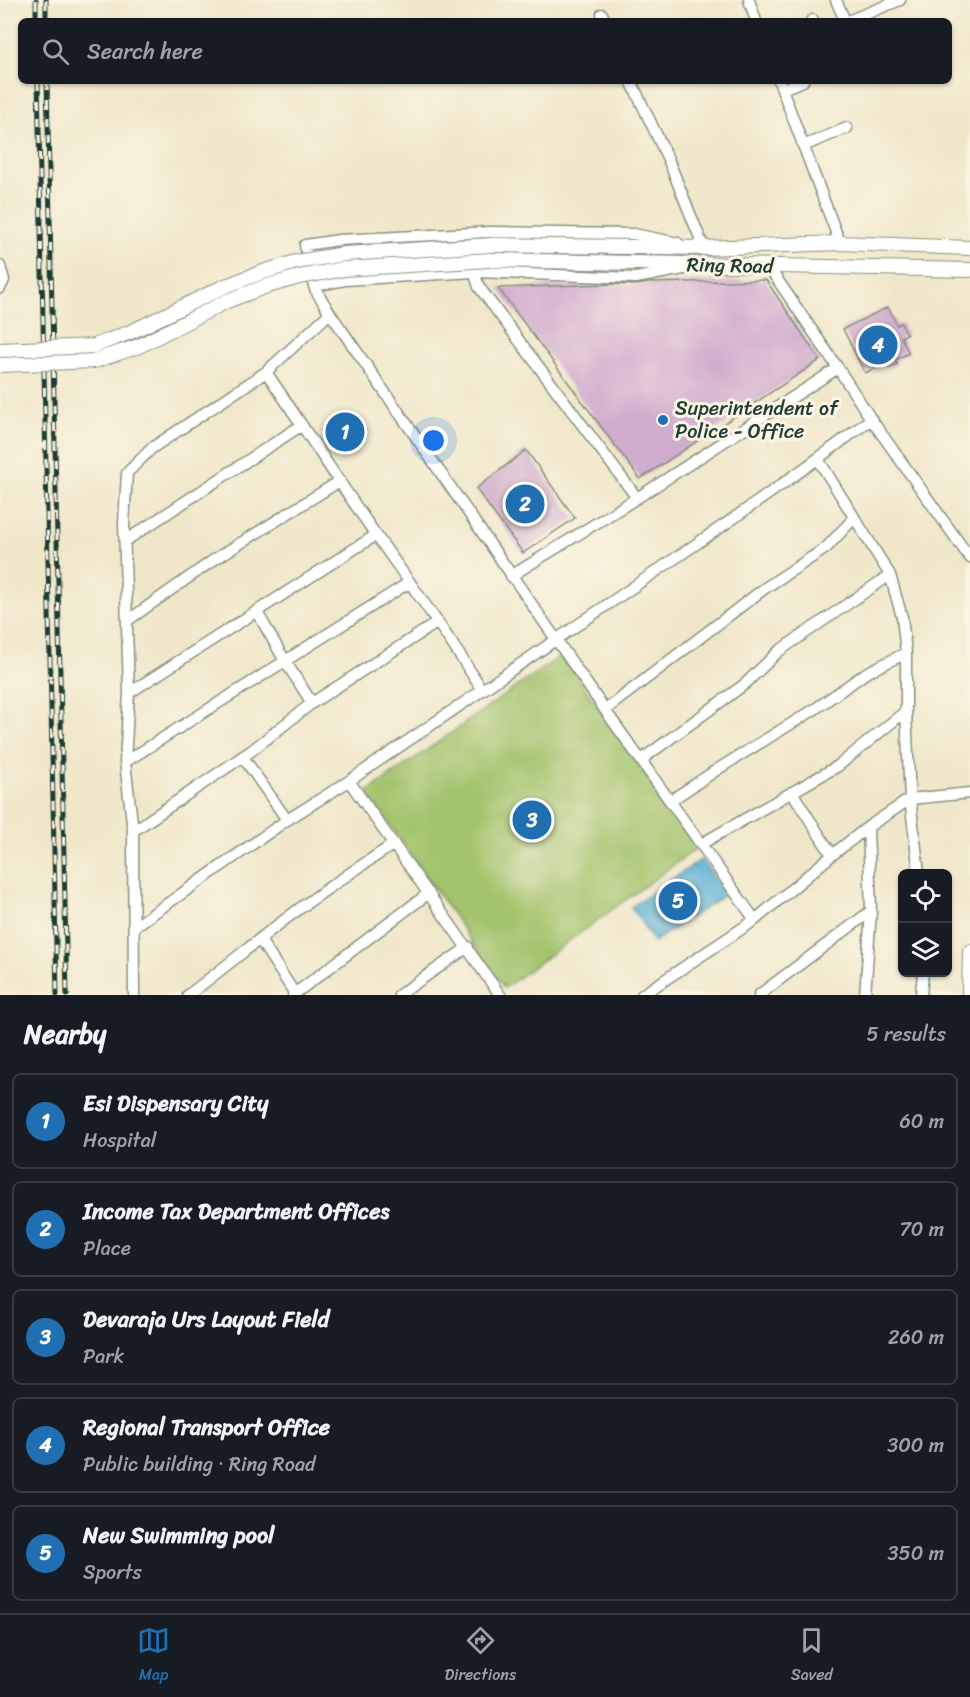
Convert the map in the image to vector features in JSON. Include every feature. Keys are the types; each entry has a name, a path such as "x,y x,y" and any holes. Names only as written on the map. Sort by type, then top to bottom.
{"main road":[{"path":"0,350 94,346 133,331 260,273 296,262 344,254 491,245 705,248 840,243 970,248"},
{"name":"Ring Road","path":"0,365 94,361 139,346 227,301 264,287 299,277 344,269 490,260 970,270"},
{"path":"969,995 970,952"}],"street":[{"path":"749,0 755,18"},
{"path":"836,0 845,18"},
{"path":"854,18 900,0"},
{"path":"632,84 668,159 705,248"},
{"path":"780,85 840,243"},
{"path":"803,146 847,128"},
{"path":"705,248 634,234 490,232 339,240 305,245 314,286 330,313 556,641 755,920"},
{"path":"314,286 345,280 474,272 636,278 710,265"},
{"path":"0,266 4,280 0,288"},
{"path":"768,266 871,419 970,558"},
{"path":"474,272 478,287 637,498"},
{"path":"134,995 133,831 124,762 129,693 124,523 127,473 152,448 266,372 330,313"},
{"path":"511,576 637,498 838,368"},
{"path":"266,372 438,622 482,690"},
{"path":"134,927 287,820 349,781 556,641 818,459 871,419"},
{"path":"125,541 302,425"},
{"path":"818,459 890,575 902,617 906,653 910,800 919,869"},
{"path":"128,621 214,559 340,482"},
{"path":"605,710 765,588 826,548 854,518"},
{"path":"129,693 376,535"},
{"path":"640,760 745,684 779,651 890,575"},
{"path":"124,762 410,582"},
{"path":"257,612 312,704"},
{"path":"133,831 243,757 312,704 438,622"},
{"path":"670,801 815,709 866,673 906,653"},
{"path":"701,844 838,766 906,711"},
{"path":"243,757 287,820"},
{"path":"349,781 500,995"},
{"path":"792,792 832,855"},
{"path":"642,995 755,920 868,827 910,800 970,793"},
{"path":"865,995 871,911 868,827"},
{"path":"188,995 290,916 357,867 394,844"},
{"path":"260,940 294,994 429,893"},
{"path":"759,995 871,911"},
{"path":"399,995 468,947"},
{"path":"921,995 923,977"}],"green space":[{"path":"562,655 697,848 504,988 367,792"}],"water":[{"path":"702,859 726,894 654,942 631,907"}],"building":[{"name":"Superintendent of Police - Office","path":"766,280 820,360 640,479 498,288 636,285"},
{"path":"888,307 897,325 901,323 907,334 901,337 909,353 895,360 897,364 889,368 886,363 865,373 843,329"},
{"path":"526,450 575,518 523,553 476,489"}],"railway":[{"path":"36,0 36,18"},
{"path":"46,0 46,18"},
{"path":"38,84 57,995"},
{"path":"47,84 67,995"}],"place":[{"name":"Regional Transport Office","path":"878,345"},
{"name":"Superintendent of Police - Office","path":"663,420"},
{"name":"Esi Dispensary City","path":"345,432"},
{"name":"Income Tax Department Offices","path":"525,504"},
{"name":"Devaraja Urs Layout Field","path":"532,820"},
{"name":"New Swimming pool","path":"678,901"}]}
